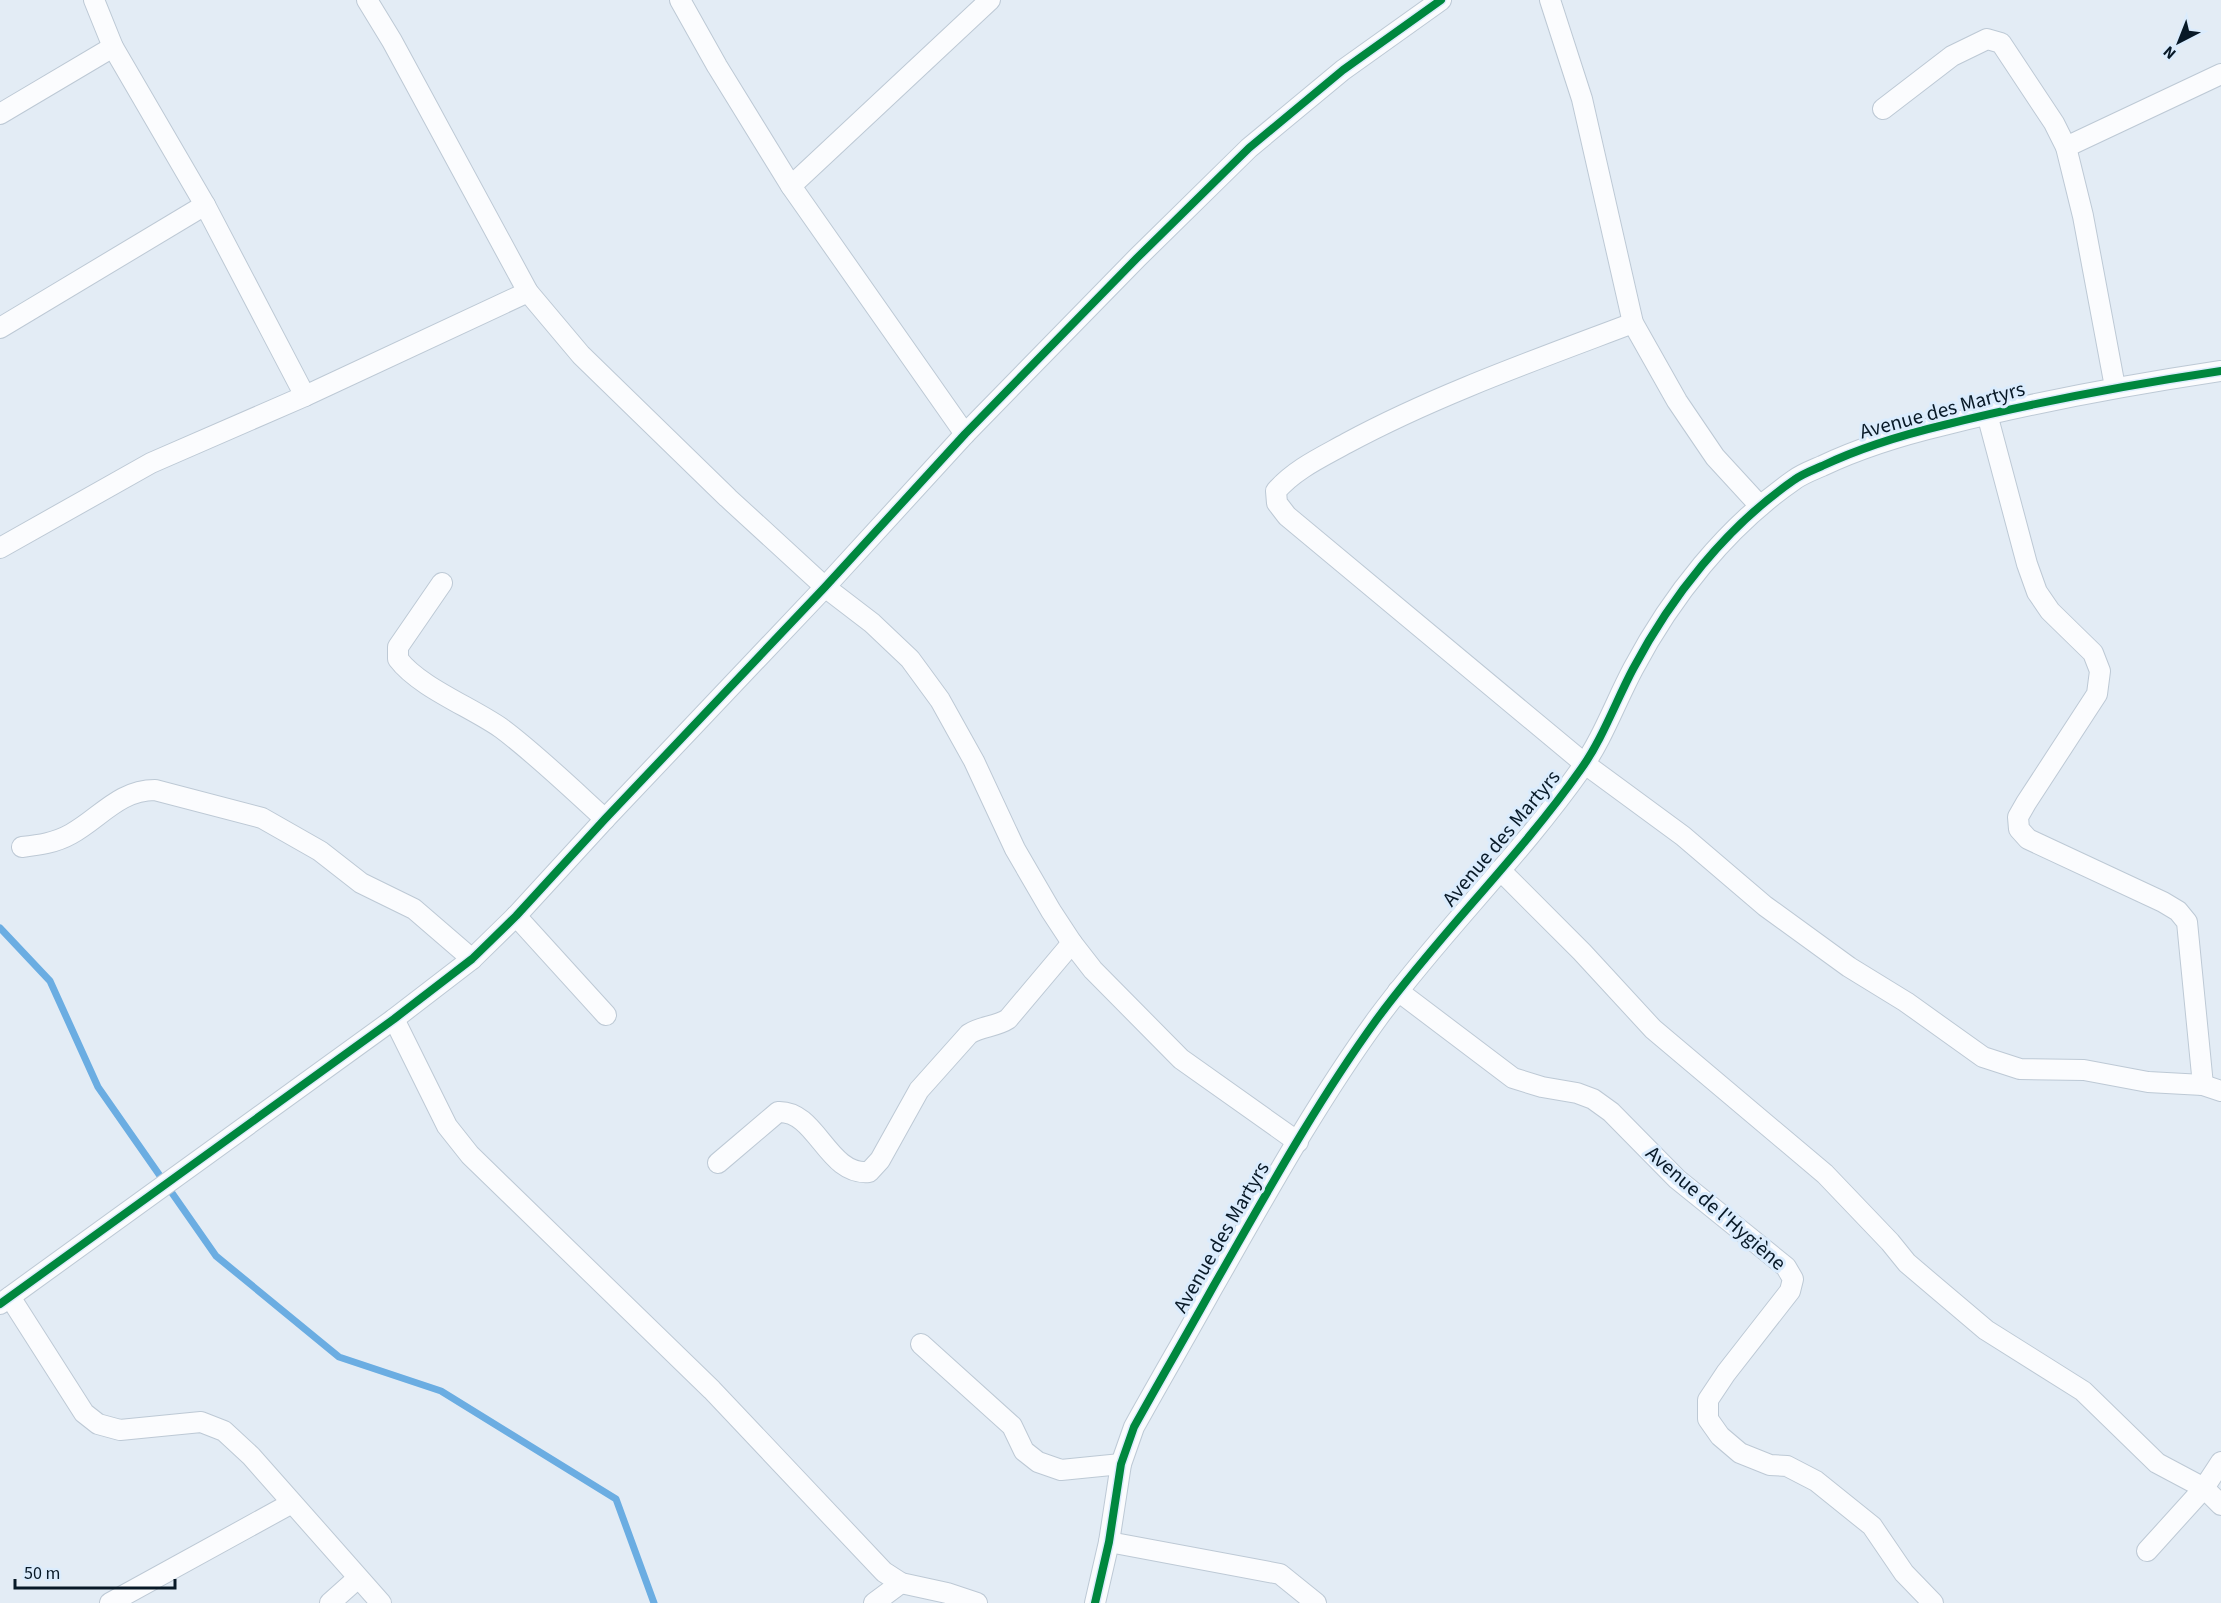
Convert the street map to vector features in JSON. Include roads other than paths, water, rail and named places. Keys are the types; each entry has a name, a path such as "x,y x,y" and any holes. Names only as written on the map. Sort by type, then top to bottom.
{"street":[{"path":"94,0 113,47 205,205 305,396"},
{"path":"367,0 392,41 528,292 580,356 728,498 825,587 872,623 910,659 940,700 974,761 1015,849 1072,943 1094,970 1181,1059 1298,1142"},
{"path":"680,0 717,66 791,186 965,434"},
{"path":"791,186 990,0"},
{"path":"381,1603 251,1456 224,1431 201,1422 120,1430 98,1424 84,1413 5,1300 394,1019 472,959 516,916 825,587 965,434 1137,258 1249,148 1343,70 1441,0"},
{"path":"1550,0 1582,99 1633,322 1677,401 1709,448 1760,506"},
{"path":"1883,109 1952,56 1987,39 2001,43 2054,123 2066,147 2083,216 2115,387"},
{"path":"0,114 113,47"},
{"path":"2066,147 2221,74"},
{"path":"0,328 205,205"},
{"path":"0,548 151,463 305,396 528,292"},
{"path":"1633,322 1376,428 1302,468 1276,491 1277,502 1287,516 1585,764 1683,836 1795,928 1983,1057 2020,1069 2084,1070 2148,1082 2212,1088 2187,922 2178,911 2163,902 2028,839 2019,829 2018,817 2026,803 2097,694 2100,671 2093,653 2050,611 2037,592 2027,564 1987,414"},
{"name":"Avenue des Martyrs","path":"1095,1603 1109,1542 1121,1464 1134,1427 1252,1216 1348,1062 1398,992 1543,822 1585,764 1633,668 1665,612 1707,560 1760,506 1797,478 1847,454 1888,439 1987,414 2115,387 2221,371"},
{"path":"442,583 398,647 398,659 414,676 477,712 503,730 605,819"},
{"path":"22,847 54,842 71,834 126,796 139,790 155,790 262,818 320,851 361,883 414,909 472,959"},
{"path":"1500,870 1582,952 1653,1029 1825,1174 1907,1263 1986,1330 2083,1391 2157,1463 2204,1488 2221,1505"},
{"path":"516,916 606,1015"},
{"path":"718,1162 778,1113 788,1112 798,1117 844,1167 858,1173 870,1172 880,1160 919,1090 933,1074 969,1034 978,1029 1000,1025 1008,1019 1072,943"},
{"name":"Avenue de l'Hygiène","path":"1398,992 1513,1078 1593,1099 1611,1112 1677,1179 1786,1267 1793,1279 1790,1291 1726,1373 1708,1400 1708,1419 1720,1436 1740,1454 1770,1465 1787,1466 1816,1481 1872,1526 1904,1573 1933,1603"},
{"path":"394,1019 447,1126 470,1155 712,1390 884,1572 901,1583 948,1593 977,1603"},
{"path":"921,1344 1012,1426 1024,1451 1038,1462 1061,1470 1121,1464"},
{"path":"2147,1551 2204,1488 2221,1462"},
{"path":"110,1603 292,1503"},
{"path":"1109,1542 1280,1574 1316,1603"},
{"path":"330,1603 358,1578"},
{"path":"874,1603 901,1583"}],"waterway":[{"path":"0,928 50,981 98,1087 216,1256 339,1357 441,1391 616,1499 654,1603"}]}
